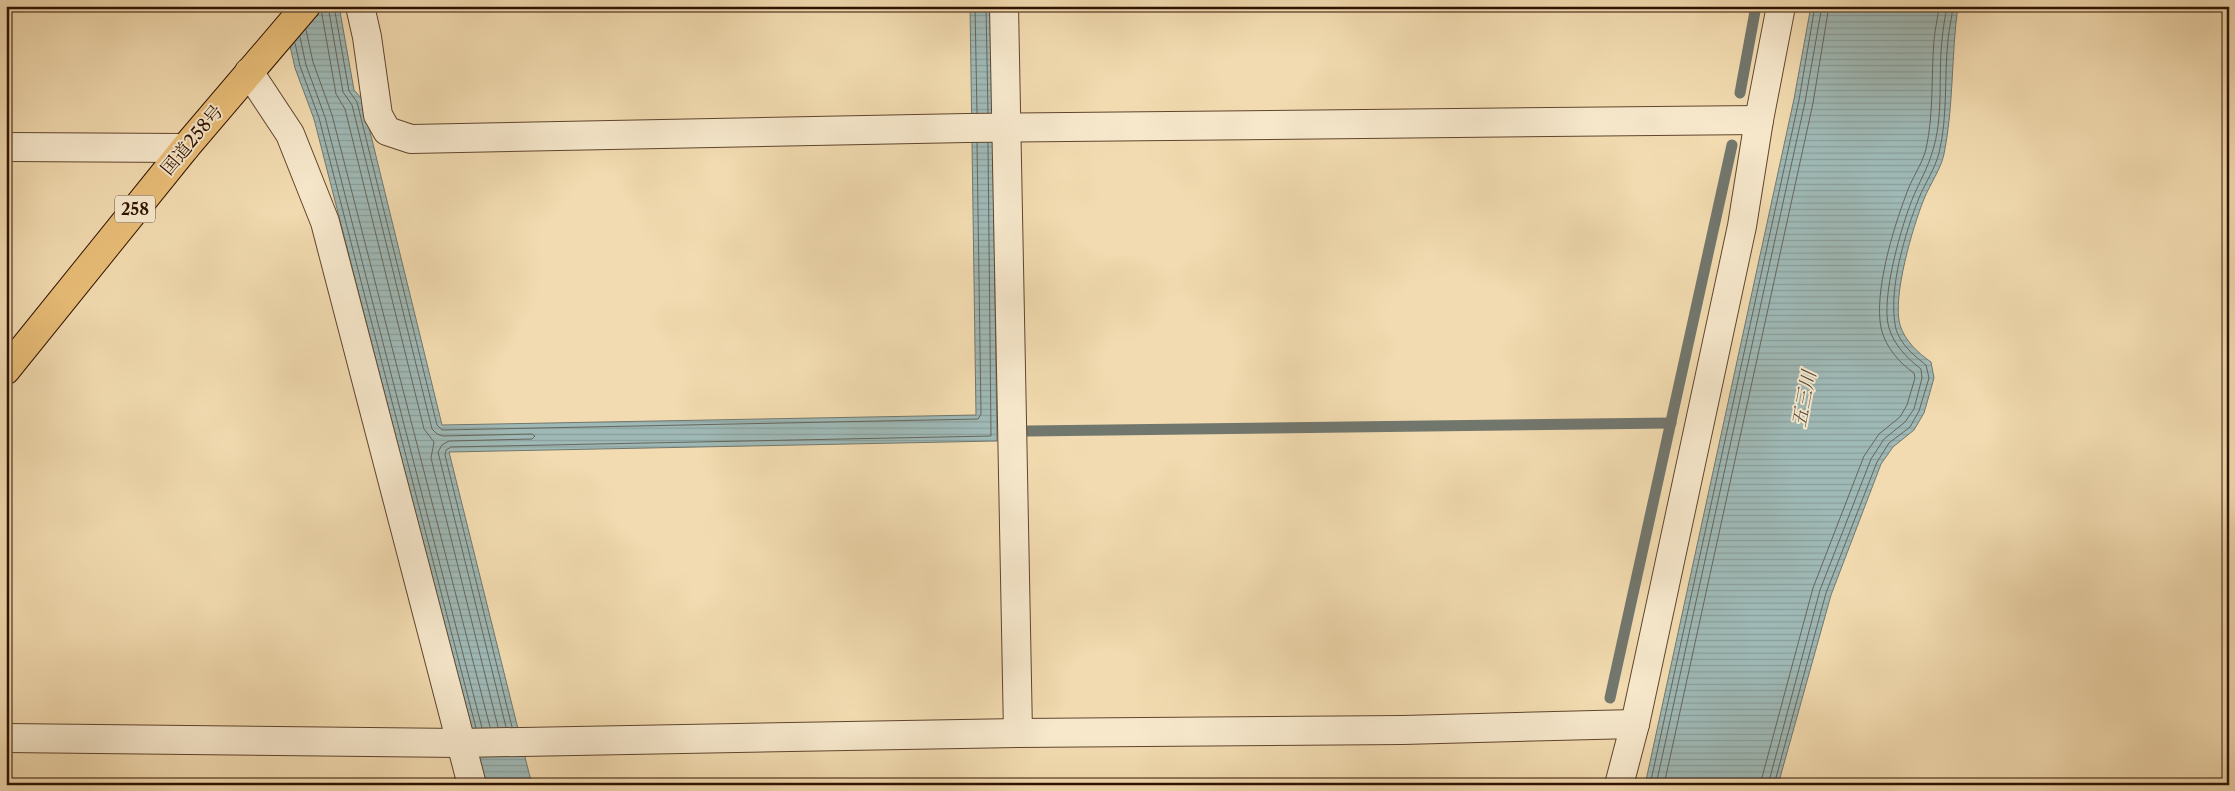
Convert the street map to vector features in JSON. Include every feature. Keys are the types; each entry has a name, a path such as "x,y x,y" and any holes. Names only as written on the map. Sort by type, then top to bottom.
{"highway":[{"name":"国道258号","path":"6,370 185,148 306,6"}],"street":[{"path":"360,6 367,37 378,115 387,131 411,139 967,128 1760,120"},
{"path":"1004,6 1001,128 1018,733"},
{"path":"1619,785 1635,724 1742,226 1781,6"},
{"path":"249,72 290,134 325,222 472,785"},
{"path":"6,147 185,148"},
{"path":"6,738 460,743 1018,733 1403,730 1635,724"}],"water":[{"path":"281,6 339,6 354,90 362,99 442,425 976,415 970,6 991,6 997,441 449,452 532,785 485,785 314,119 295,68"},
{"name":"五三川","path":"1811,6 1958,6 1944,154 1914,226 1901,280 1899,297 1898,313 1902,331 1912,346 1931,362 1934,378 1924,413 1914,430 1893,447 1881,464 1831,595 1778,785 1645,785 1794,99"}],"waterway":[{"path":"1740,93 1756,6"},
{"path":"1610,698 1732,145"},
{"path":"1028,431 1671,423"}]}
